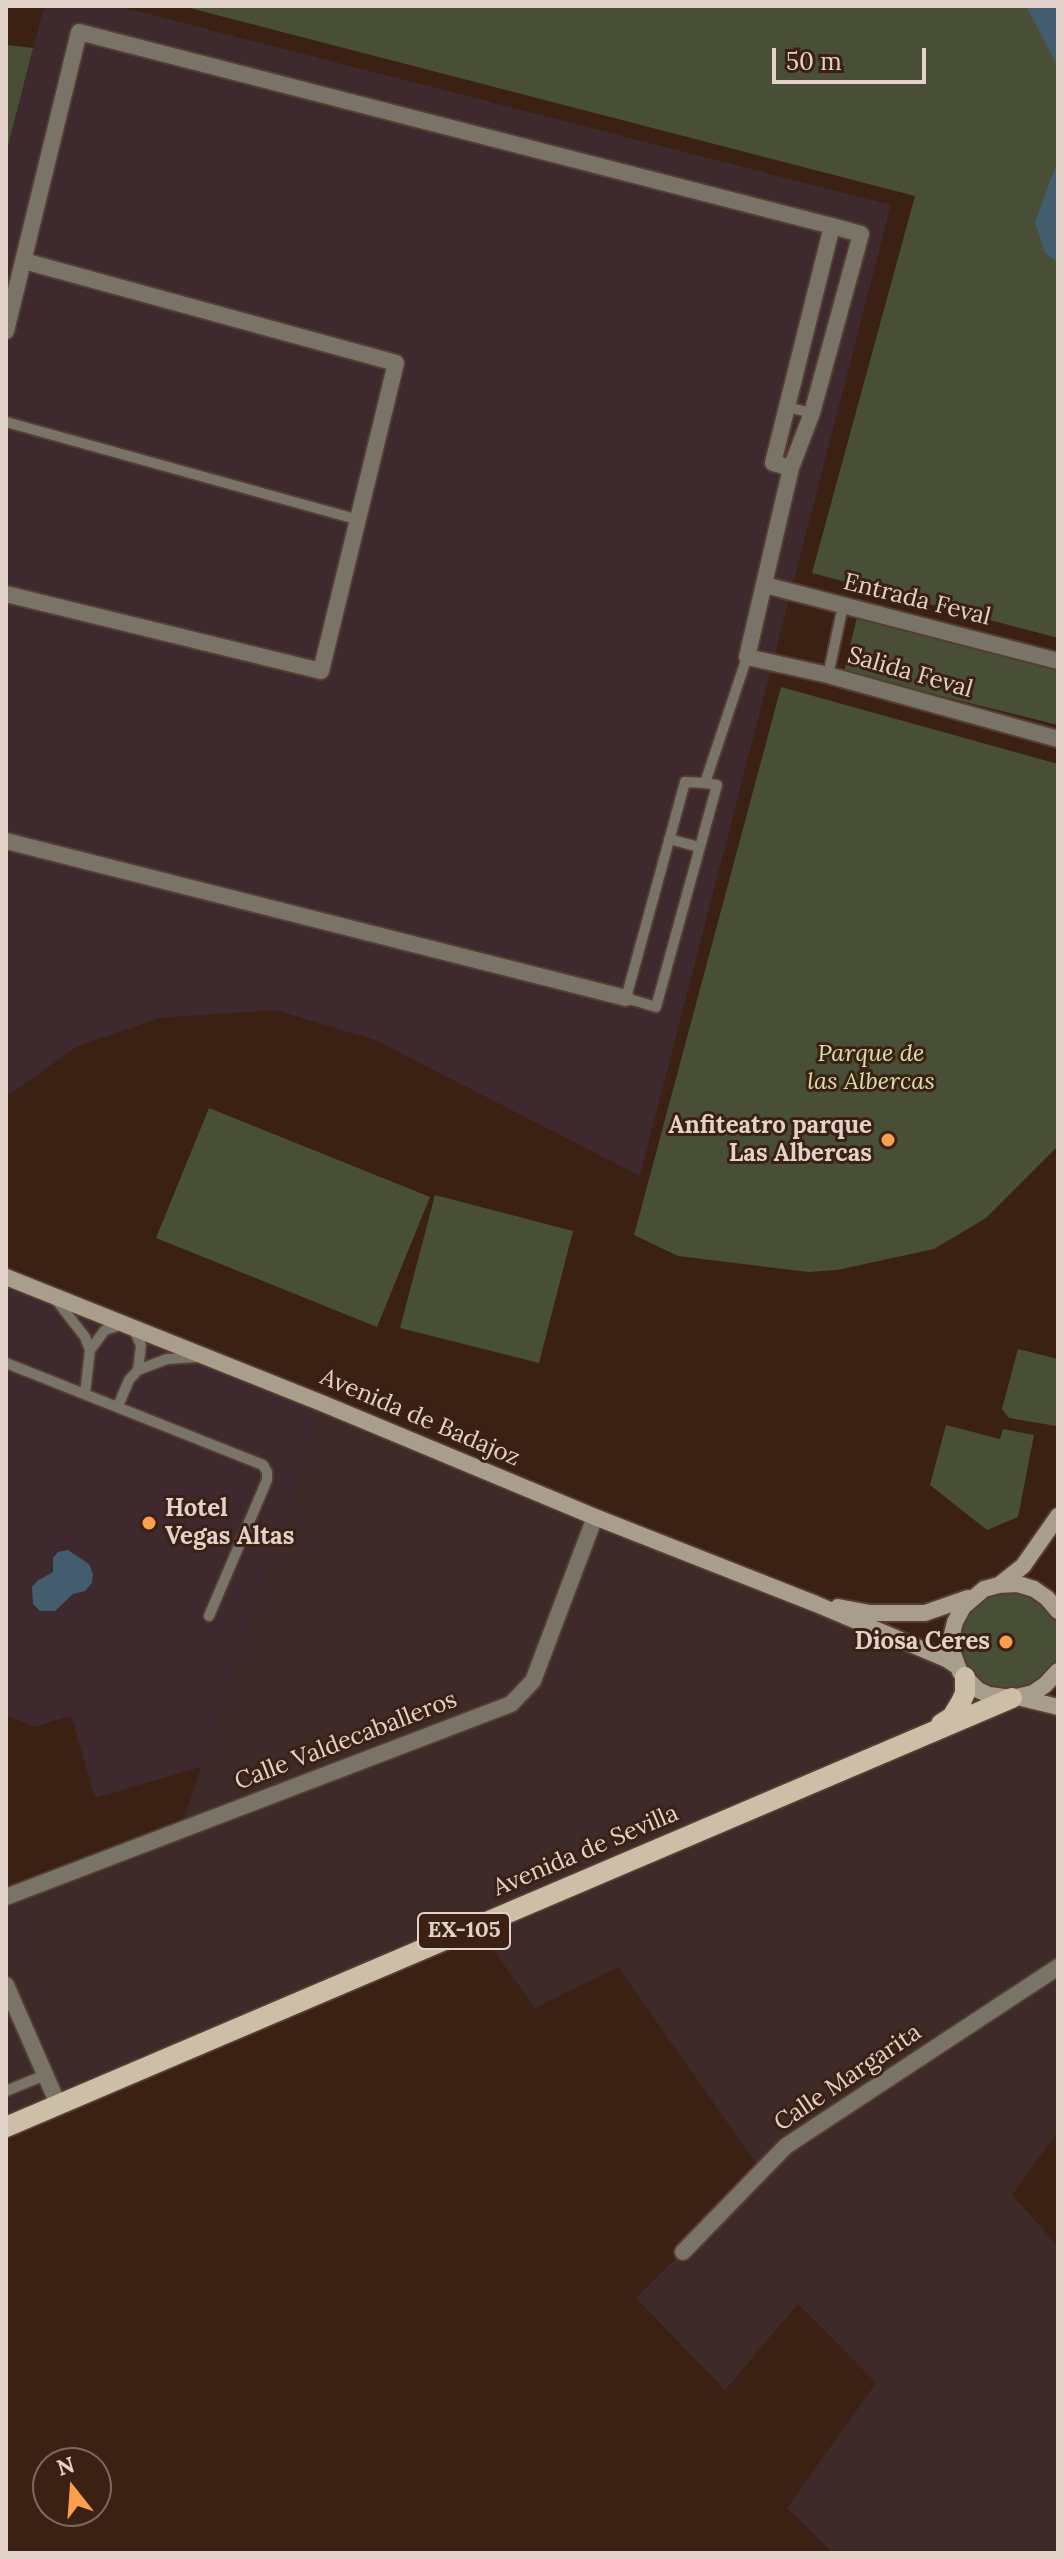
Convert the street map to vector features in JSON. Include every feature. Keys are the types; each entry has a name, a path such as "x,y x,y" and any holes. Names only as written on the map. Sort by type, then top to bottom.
{"main road":[{"name":"Avenida de Badajoz","path":"6,1278 816,1604"},
{"path":"816,1604 870,1613 925,1613 973,1596 999,1585 1023,1566 1058,1516"},
{"path":"999,1585 1018,1584 1034,1589 1057,1605"},
{"path":"961,1672 951,1638 955,1622 973,1596"},
{"path":"816,1604 948,1660 978,1690 989,1695 1058,1707"},
{"name":"Avenida de Sevilla","path":"922,1736 952,1717 965,1693 961,1672"},
{"path":"1016,1698 1045,1685 1058,1672"},
{"name":"Avenida de Sevilla","path":"6,2127 1016,1698"}],"street":[{"path":"6,331 79,32 861,234 812,413 791,468 747,657"},
{"path":"791,468 773,463 832,226"},
{"path":"6,594 321,671 396,363 24,261"},
{"name":"Entrada Feval","path":"765,585 1058,661"},
{"name":"Salida Feval","path":"747,657 828,675 1058,739"},
{"path":"6,841 626,998"},
{"name":"Calle Valdecaballeros","path":"6,1897 511,1704 533,1681 595,1517"},
{"name":"Calle Margarita","path":"683,2252 786,2146 1058,1967"},
{"path":"6,1985 58,2104"}],"lane":[{"path":"787,407 812,413"},
{"path":"6,422 359,520"},
{"path":"828,675 843,606"},
{"path":"705,783 747,657"},
{"path":"685,782 717,785 656,1007 626,998 669,839 685,782"},
{"path":"669,839 699,847"},
{"path":"54,1296 85,1337 90,1350 85,1394"},
{"path":"90,1350 105,1330 130,1326 141,1345 138,1370"},
{"path":"118,1406 129,1380 138,1370 167,1359 206,1357"},
{"path":"6,1363 263,1465 267,1480 209,1616"},
{"path":"6,2091 45,2075"}],"shaded area":[{"path":"52,6 117,6 891,205 640,1176 375,1040 275,1010 160,1018 78,1046 6,1097 6,154 43,10"},
{"path":"6,1279 324,1404 204,1766 95,1798 71,1716 34,1727 6,1715"},
{"path":"324,1404 1058,1707 1058,2131 1012,2195 1058,2246 1058,2553 833,2553 787,2508 876,2383 798,2304 725,2390 636,2298 762,2172 618,1967 535,2008 476,1926 6,2127 6,1897 180,1830"}],"green space":[{"path":"182,6 1058,6 1058,638 812,573 915,196"},
{"path":"6,45 33,48 6,154"},
{"path":"857,617 1058,668 1058,725 844,672"},
{"name":"Parque de las Albercas","path":"781,687 1058,764 1058,1146 986,1218 934,1249 837,1270 808,1272 678,1256 634,1235"},
{"path":"209,1108 430,1197 377,1327 156,1238"},
{"path":"435,1195 573,1231 539,1363 400,1328"},
{"path":"1018,1349 1058,1359 1056,1426 1009,1418 1002,1409"},
{"path":"946,1425 1000,1439 1003,1429 1034,1435 1018,1517 987,1530 930,1485"},
{"path":"1018,1584 1058,1611 1058,1671 1033,1693 978,1690 952,1651 973,1596"}],"water":[{"path":"1026,6 1058,6 1058,71 1055,61"},
{"path":"1058,160 1058,263 1045,253 1035,222"},
{"path":"68,1550 89,1564 92,1583 85,1591 73,1594 55,1611 40,1611 33,1604 32,1587 53,1572 53,1558 58,1552"}],"place":[{"name":"Anfiteatro parque Las Albercas","path":"888,1140"},
{"name":"Hotel Vegas Altas","path":"149,1523"},
{"name":"Diosa Ceres","path":"1006,1642"}]}
